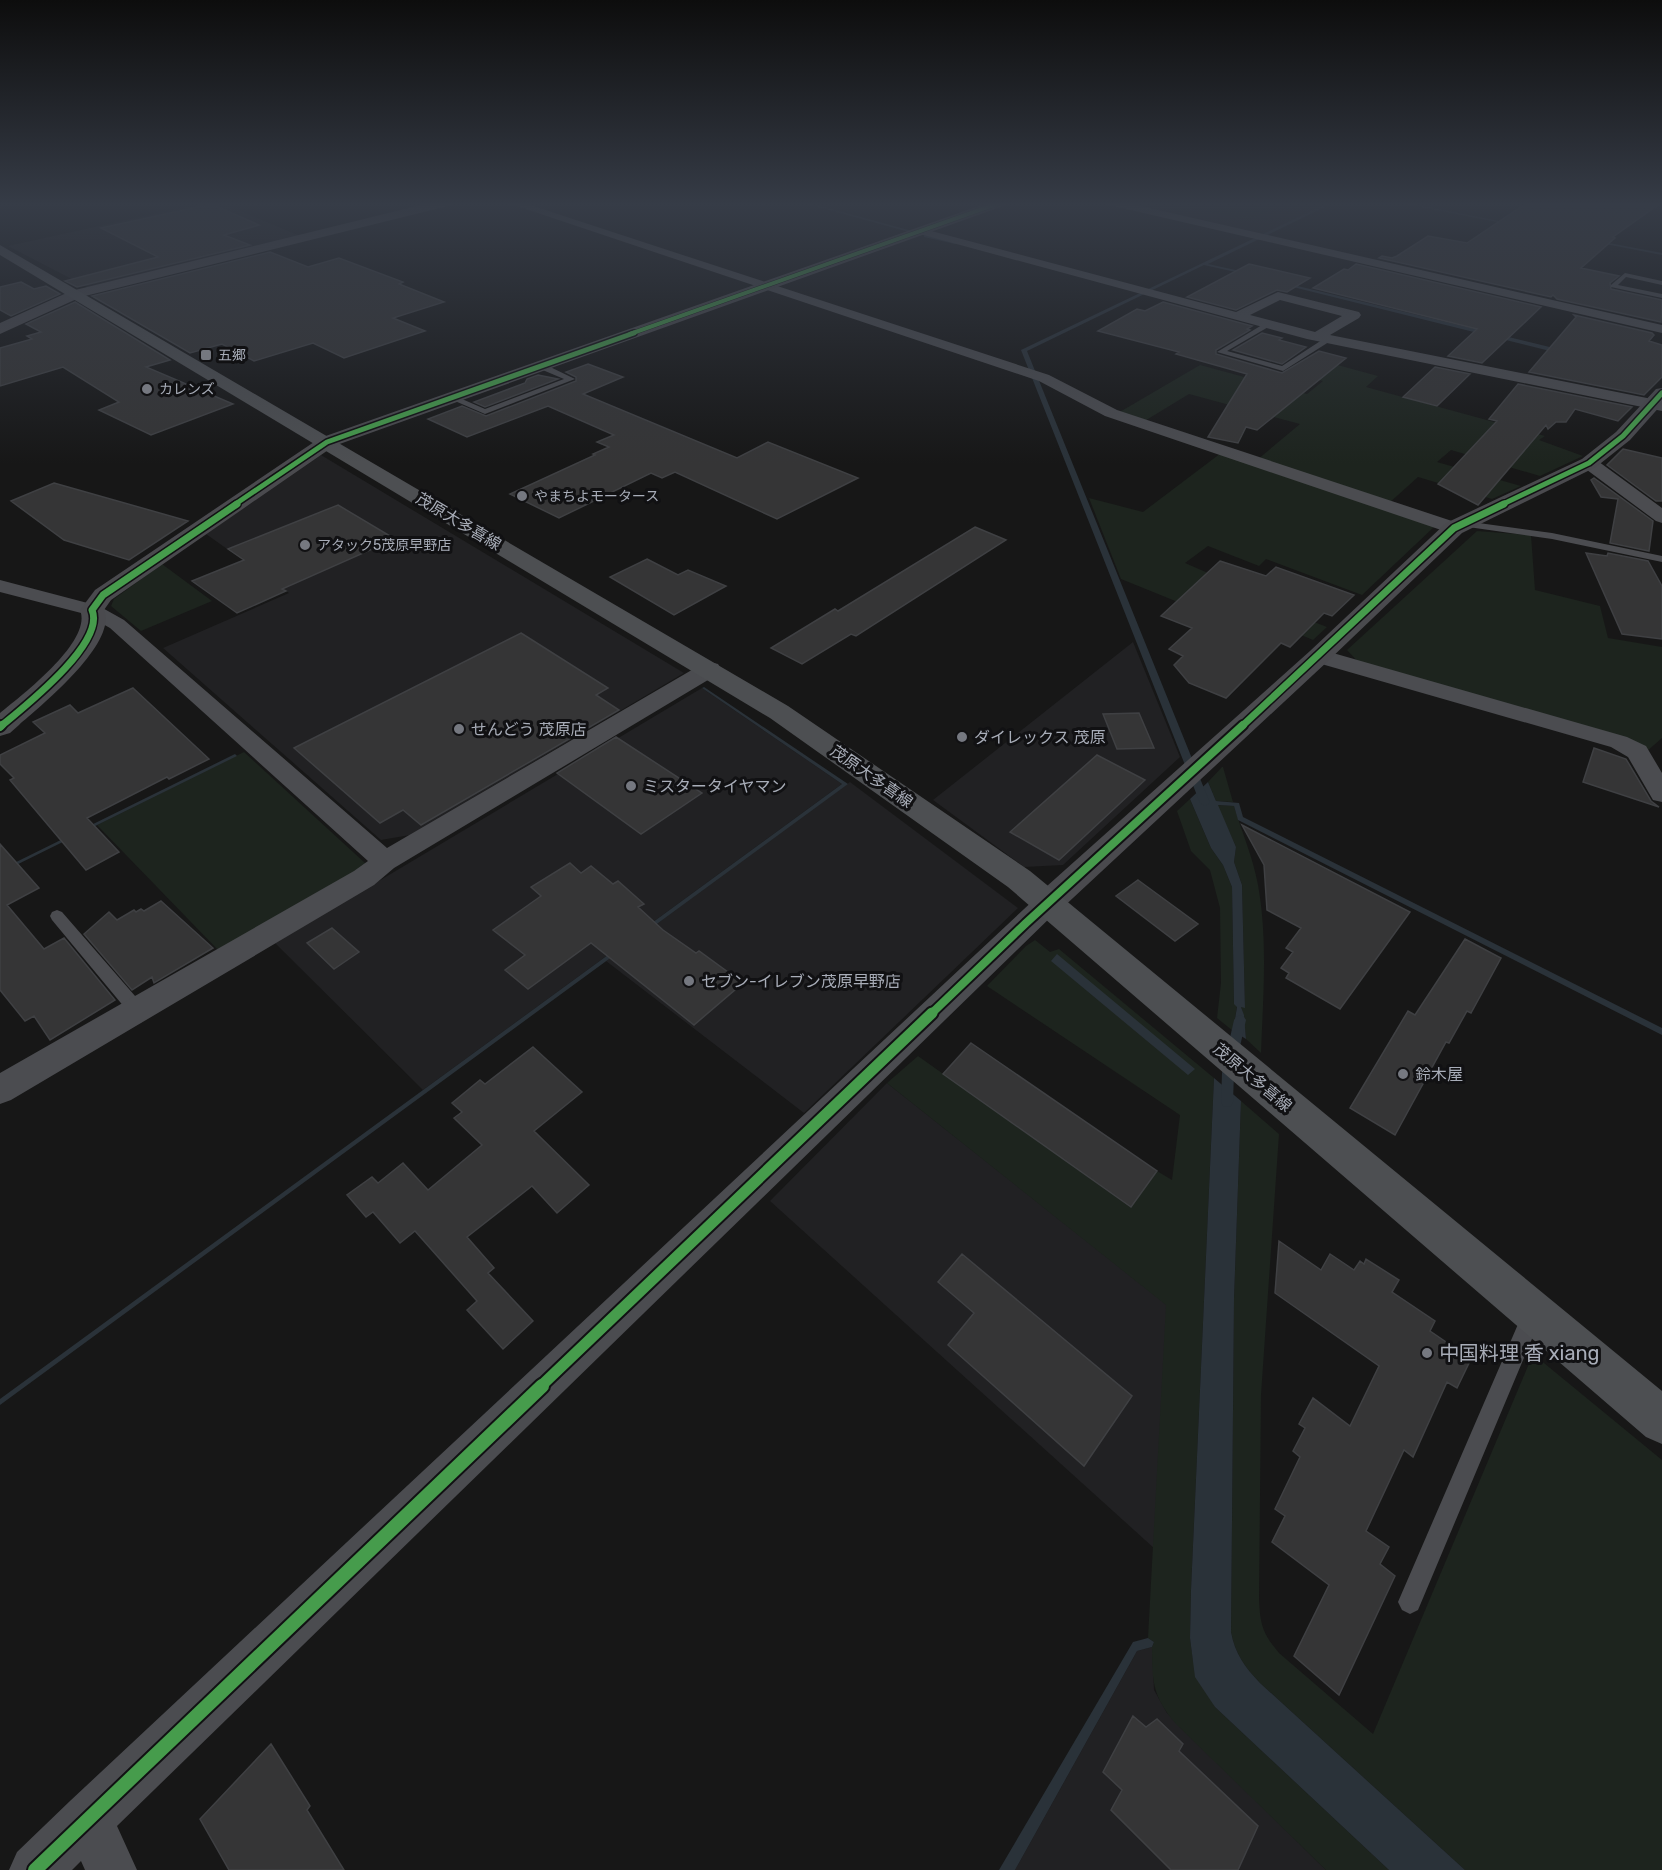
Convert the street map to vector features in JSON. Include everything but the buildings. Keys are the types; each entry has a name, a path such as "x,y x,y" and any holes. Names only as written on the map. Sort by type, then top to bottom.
{"main road":[{"name":"茂原大多喜線","path":"68,289 710,669 779,712 1019,879 1662,1421"}],"street":[{"path":"0,329 76,294 95,289"},
{"path":"92,610 103,595 327,442 756,289"},
{"path":"775,289 1044,378 1111,413 1459,526"},
{"path":"1136,289 1323,338 1658,401"},
{"path":"1488,289 1662,329"},
{"path":"1238,316 1278,296 1354,315 1323,338"},
{"path":"35,1870 1048,903 1459,526 1589,463 1623,436 1658,401"},
{"path":"1589,463 1662,517"},
{"path":"0,586 92,610 117,624 385,861"},
{"path":"0,727 41,693 83,645 96,619 92,610"},
{"path":"1319,656 1620,742 1637,752 1662,794"},
{"path":"0,1090 364,878 385,861 710,669"},
{"path":"88,1819 111,1870"}],"lane":[{"path":"1629,289 1662,296"},
{"path":"1267,324 1221,352 1283,369 1323,338"},
{"path":"452,398 485,412 571,379 541,366"},
{"path":"1459,526 1553,537 1662,559"},
{"path":"57,916 136,1009"},
{"path":"1410,1602 1533,1313"}],"shaded area":[{"path":"1308,357 1378,376 1366,387 1545,436 1539,440 1583,456 1540,476 1451,450 1437,462 1521,486 1492,499 1418,477 1388,504 1257,460 1300,424 1189,394 1143,422 1118,413 1200,365 1307,394 1323,381 1287,371"},
{"path":"1221,453 1434,527 1362,595 1266,559 1259,566 1208,546 1185,563 1224,580 1218,585 1327,627 1313,640 1249,613 1237,626 1121,579 1089,498 1143,512"},
{"path":"321,455 684,673 410,835 381,840 163,648 289,593 206,534"},
{"path":"1477,531 1531,535 1535,590 1600,606 1608,638 1662,647 1662,738 1646,752 1360,664 1347,650"},
{"path":"162,564 212,601 141,631 111,606 114,599"},
{"path":"1133,642 1180,757 1063,865 1024,867 933,800"},
{"path":"704,687 848,784 0,1405 0,1399 842,784 702,688"},
{"path":"702,688 842,784 423,1090 275,943"},
{"path":"244,752 365,863 363,868 219,951 97,825"},
{"path":"235,754 237,756 0,873 0,870"},
{"path":"1222,767 1233,802 1216,801 1208,782"},
{"path":"850,782 1018,908 804,1113 606,961"},
{"path":"1208,782 1216,801 1239,803 1243,817 1662,1028 1662,1035 1238,820 1234,806 1218,805 1236,847 1234,862 1242,885 1245,1008 1241,1007 1246,1039 1233,1031 1237,1007 1234,1004 1232,887 1223,865 1211,848 1190,799"},
{"path":"1190,799 1211,848 1223,865 1232,887 1234,1003 1237,1006 1233,1031 1217,1018 1221,983 1220,908 1210,870 1191,851 1177,811"},
{"path":"1217,805 1234,806 1258,885 1264,948 1261,1053 1246,1039 1241,1007 1245,1007 1242,885 1234,862 1236,847"},
{"path":"1035,940 1050,952 1059,949 1214,1078 1191,1590 1190,1638 1193,1660 1215,1707 1389,1870 1326,1870 1176,1724 1158,1697 1153,1670 1152,1647 1154,1642 1148,1638 1166,1305 887,1083 918,1056 1130,1207 1157,1171 1172,1180 1180,1115 987,986 1026,946"},
{"path":"1057,954 1195,1069 1188,1075 1051,961"},
{"path":"1214,1078 1241,1101 1234,1299 1231,1632 1235,1647 1241,1660 1260,1683 1465,1870 1389,1870 1215,1707 1195,1677 1190,1638 1191,1590"},
{"path":"887,1083 1167,1305 1155,1549 770,1201"},
{"path":"1241,1101 1279,1134 1261,1395 1259,1598 1261,1621 1265,1633 1279,1653 1373,1734 1533,1354 1662,1460 1662,1870 1465,1870 1260,1683 1238,1654 1231,1632 1234,1299"},
{"path":"1148,1638 1154,1642 1152,1647 1137,1651 1015,1870 999,1870 1133,1642"},
{"path":"1152,1647 1154,1690 1167,1713 1326,1870 1015,1870 1137,1651"}],"waterway":[{"path":"1151,289 1024,350 1205,803"},
{"path":"1308,289 1562,352"},
{"path":"1227,1102 1228,1073 1240,1020"}],"cycle path":[{"path":"0,727 56,677 84,645 93,630 95,619 92,610 103,595 327,442 757,289"},
{"path":"35,1870 1026,923 1319,656 1454,528 1589,463 1623,436 1662,393"}],"place":[{"name":"五郷","path":"206,355"},
{"name":"カレンズ","path":"147,389"},
{"name":"やまちよモータース","path":"522,496"},
{"name":"アタック5茂原早野店","path":"305,545"},
{"name":"せんどう 茂原店","path":"459,729"},
{"name":"ダイレックス 茂原","path":"962,737"},
{"name":"ミスタータイヤマン","path":"631,786"},
{"name":"セブン-イレブン茂原早野店","path":"689,981"},
{"name":"鈴木屋","path":"1403,1074"},
{"name":"中国料理 香 xiang","path":"1427,1353"}]}
